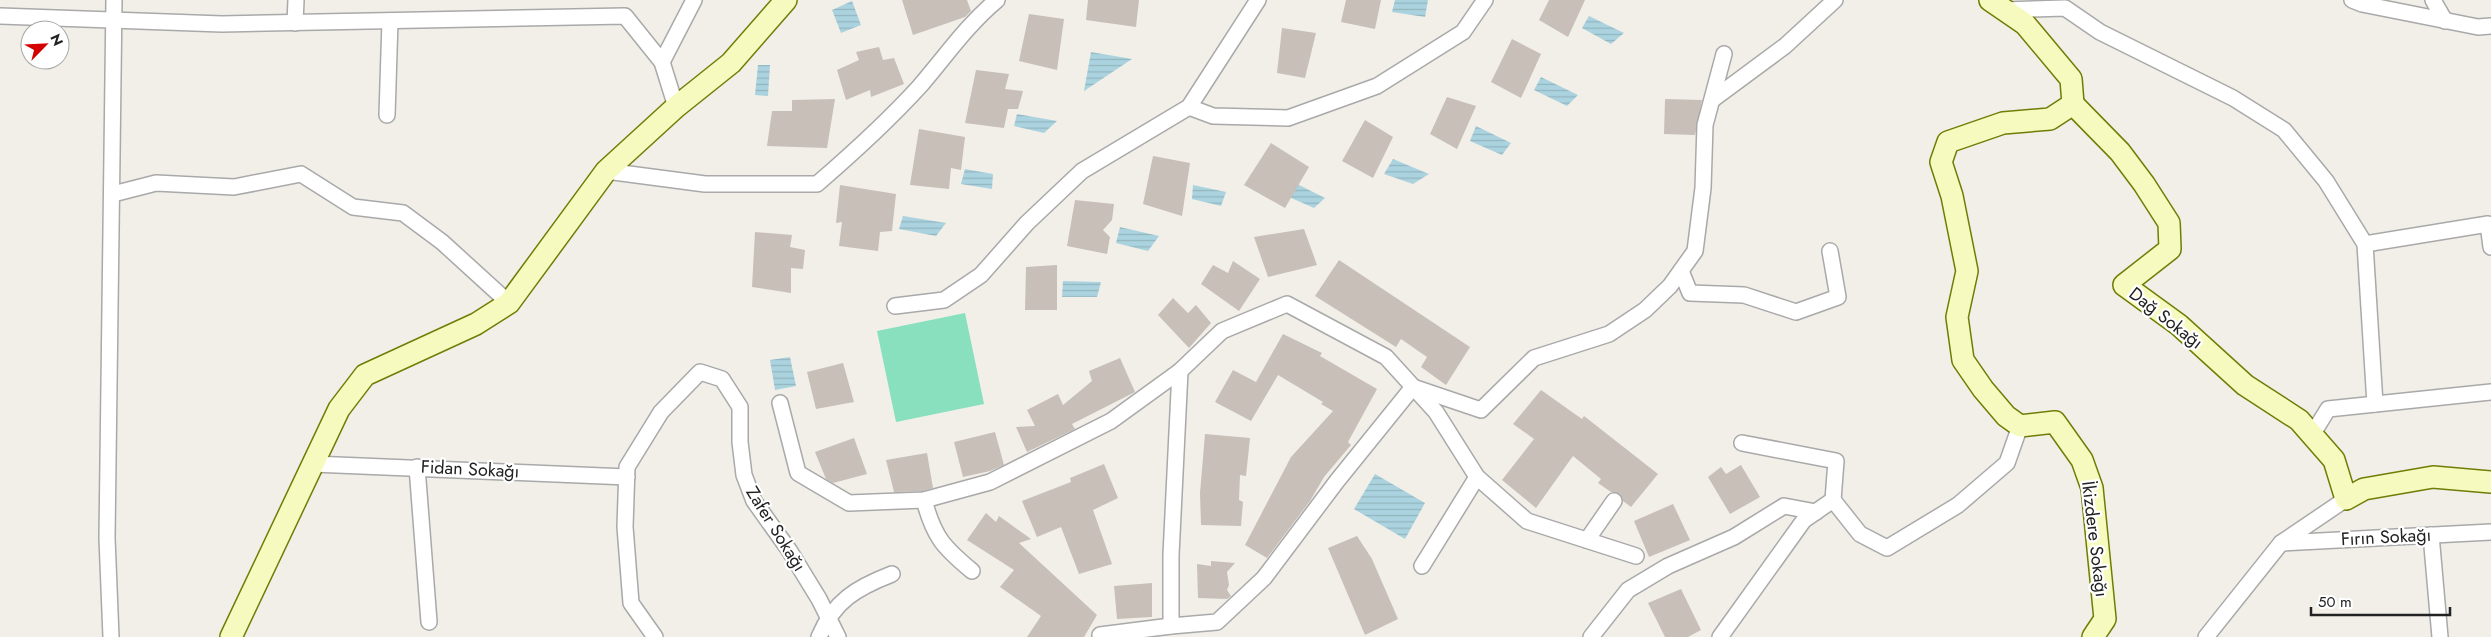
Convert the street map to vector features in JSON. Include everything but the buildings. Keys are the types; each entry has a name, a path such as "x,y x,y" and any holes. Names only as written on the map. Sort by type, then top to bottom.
{"street":[{"path":"112,637 107,538 113,194 114,0"},
{"path":"295,23 296,0"},
{"path":"662,62 694,0"},
{"path":"231,637 339,409 365,375 476,324 509,302 606,171 676,107 731,63 786,0"},
{"path":"606,171 705,184 817,184 872,137 920,85 978,16 997,0"},
{"path":"895,306 944,300 980,275 1028,223 1082,171 1189,107 1258,0"},
{"path":"1189,107 1213,116 1288,118 1297,115 1377,86 1463,32 1485,0"},
{"path":"1712,100 1785,46 1835,0"},
{"path":"2352,0 2362,4 2445,21 2478,27 2491,26"},
{"path":"2433,0 2445,21"},
{"path":"1742,443 1836,461 1833,500 1860,534 1887,548 1958,504 2007,462 2020,426 2006,416 1983,390 1963,360 1957,317 1967,271 1952,196 1941,162 1948,142 2003,123 2050,120 2073,104 2071,79 2024,24 1997,5"},
{"path":"1997,5 2065,8 2100,32 2232,98 2284,130 2326,182 2365,244 2375,404"},
{"path":"0,16 222,24 625,16 662,62 676,107"},
{"path":"387,115 390,21"},
{"path":"1413,387 1481,410 1534,358 1609,334 1645,310 1670,286 1694,251 1703,188 1705,125 1724,54"},
{"name":"Dağ Sokağı","path":"2073,104 2120,152 2144,184 2169,223 2170,249 2147,269 2124,285 2179,325 2245,385 2299,420 2334,460 2346,499"},
{"path":"113,194 156,183 234,187 301,174 353,207 403,213 442,242 509,302"},
{"path":"2365,244 2488,224 2491,247"},
{"path":"1681,271 1690,293 1744,295 1796,312 1838,297 1830,251"},
{"path":"780,402 798,473 849,503 924,500 990,482 1111,421 1180,371 1222,331 1287,304 1386,357 1436,412 1477,477 1527,522 1636,556"},
{"path":"1171,626 1171,555 1180,371"},
{"name":"Zafer Sokağı","path":"655,637 631,603 625,527 627,467 661,412 700,372 722,379 740,408 740,442 744,475 754,501 789,550 838,637"},
{"path":"1100,635 1217,622 1264,578 1337,481 1413,387"},
{"path":"2312,435 2328,409 2491,392"},
{"name":"İkizdere Sokağı","path":"2020,426 2055,422 2082,460 2089,479 2094,498 2105,619 2093,637"},
{"name":"Fidan Sokağı","path":"313,464 626,477"},
{"path":"417,467 429,622"},
{"path":"1422,566 1477,477"},
{"path":"2206,637 2281,543 2364,489 2433,477 2491,482"},
{"path":"924,500 931,525 944,548 972,571"},
{"path":"1720,637 1804,520 1833,500"},
{"path":"1587,540 1614,501"},
{"path":"1591,637 1628,590 1668,566 1734,537 1784,506 1816,512"},
{"name":"Fırın Sokağı","path":"2281,543 2491,532"},
{"path":"2431,535 2440,637"},
{"path":"819,637 827,617 844,599 864,585 892,574"}],"green space":[{"path":"965,313 984,404 896,422 877,331"}],"water":[{"path":"1395,0 1428,0 1425,17 1392,12"},
{"path":"852,1 861,25 841,33 832,10"},
{"path":"1589,16 1624,33 1611,44 1582,28"},
{"path":"1091,52 1132,59 1084,91"},
{"path":"758,65 770,65 768,96 755,95"},
{"path":"1541,77 1578,95 1567,106 1534,90"},
{"path":"1017,114 1057,121 1044,133 1014,126"},
{"path":"1476,126 1511,143 1502,155 1470,141"},
{"path":"1393,159 1429,174 1413,184 1384,174"},
{"path":"965,169 993,174 992,189 961,184"},
{"path":"1297,184 1325,198 1314,208 1289,197"},
{"path":"1193,185 1226,192 1221,206 1192,199"},
{"path":"903,216 946,223 936,236 899,229"},
{"path":"1120,227 1159,236 1148,251 1116,243"},
{"path":"1063,281 1101,282 1097,297 1062,297"},
{"path":"790,357 796,386 775,390 770,360"},
{"path":"1375,474 1425,503 1405,539 1354,509"}]}
